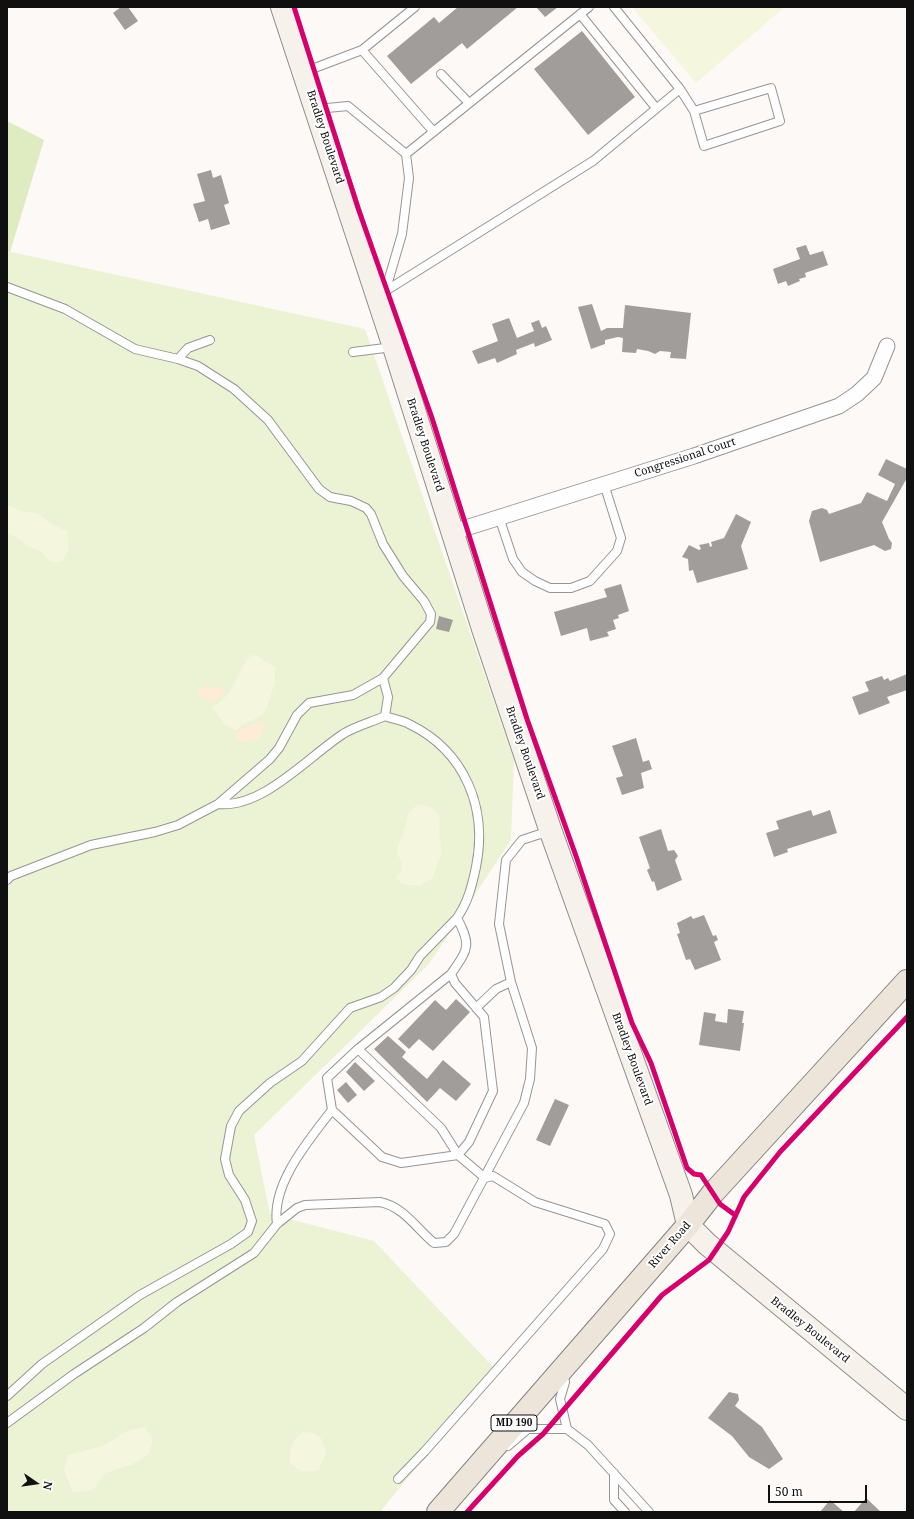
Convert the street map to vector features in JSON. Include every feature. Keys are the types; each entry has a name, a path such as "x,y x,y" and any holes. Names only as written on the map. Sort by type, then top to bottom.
{"main road":[{"name":"Bradley Boulevard","path":"282,7 316,111 382,295 394,347 484,632 552,835 681,1195 688,1225 707,1244 907,1409"},
{"name":"River Road","path":"438,1512 562,1367 688,1225 713,1193 907,981"}],"street":[{"name":"Congressional Court","path":"453,532 694,456 839,406 857,394 874,378 886,346"}],"lane":[{"path":"304,73 362,50 414,7"},
{"path":"406,154 589,7"},
{"path":"614,7 680,89 694,111 704,146 780,121 771,88 694,111"},
{"path":"580,14 656,108"},
{"path":"362,50 433,131"},
{"path":"441,74 469,103"},
{"path":"382,295 593,161 680,89"},
{"path":"316,111 327,108 348,106 406,154 409,178 402,234 382,295"},
{"path":"7,287 65,310 135,349 178,359 198,366 234,389 268,420 319,488 330,497 351,501 361,506 371,514 383,544 403,576 424,601 431,614 430,622 383,678 353,695 309,703 297,715 279,748 270,759 218,804 178,825 155,832 91,845 11,876 7,880"},
{"path":"178,359 188,348 210,340"},
{"path":"353,352 394,347"},
{"path":"499,518 513,559 522,572 535,581 550,588 571,588 590,581 617,551 621,538 604,484"},
{"path":"383,678 388,697 385,716"},
{"path":"7,1396 42,1364 140,1295 218,1252 248,1232 252,1221 245,1200 229,1175 225,1159 231,1126 239,1111 270,1083 302,1061 350,1008 380,997 394,988 411,970 420,956 457,918 466,905 472,888 479,851 480,822 473,794 461,769 429,737 408,723 385,716 344,734 271,788 249,800 226,805 218,804"},
{"path":"7,1423 74,1374 127,1340 177,1302 254,1253 277,1224 288,1214 305,1204 380,1202 392,1204 406,1215 418,1230 434,1243 446,1242 454,1234 486,1178 524,1103 530,1079 532,1048 510,982 499,924 506,860 522,840 540,834 552,835"},
{"path":"451,974 455,983 484,1017 493,1092 469,1142 458,1155 401,1163 382,1157 332,1110 327,1078 358,1049 451,974 464,954 467,943 465,933 457,918"},
{"path":"476,1008 496,989 510,982"},
{"path":"358,1049 441,1128 458,1155 486,1178"},
{"path":"277,1224 276,1215 282,1184 310,1140 332,1110"},
{"path":"398,1479 425,1451 603,1249 610,1234 605,1224 535,1202 494,1176 486,1178"},
{"path":"562,1367 565,1382 560,1399 567,1429"},
{"path":"453,1495 528,1429 567,1429 588,1445 650,1512"},
{"path":"614,1473 614,1500 625,1512"}],"green space":[{"path":"632,7 785,7 696,83"},
{"path":"7,121 44,140 10,252 7,251"},
{"path":"7,251 365,329 514,760 511,840 429,964 254,1135 270,1214 374,1241 496,1370 380,1512 7,1512"},
{"path":"7,505 21,511 37,513 53,525 67,531 69,549 62,561 56,563 50,561 42,552 32,548 7,532"},
{"path":"251,655 257,656 275,667 275,683 266,710 261,716 242,725 236,731 224,724 212,706 225,697 230,691 246,661"},
{"path":"422,804 432,808 440,815 439,831 442,855 437,864 433,878 420,886 402,884 396,878 402,869 401,861 397,854 398,845 404,832 408,813 417,805"},
{"path":"144,1427 153,1439 149,1454 133,1464 105,1473 93,1490 73,1493 64,1470 68,1455 103,1446 127,1431"},
{"path":"304,1432 320,1437 326,1453 319,1469 307,1472 300,1470 290,1463 292,1445 296,1438"}],"sand":[{"path":"207,685 210,688 221,687 225,692 213,703 200,697 198,692 199,689 204,688"},
{"path":"262,720 264,727 259,739 243,742 236,740 235,734 247,725 251,726"}],"building":[{"path":"121,7 128,7 138,21 125,30 113,13"},
{"path":"458,7 518,7 467,49 462,43 411,84 387,56 434,17 439,23"},
{"path":"536,7 558,7 545,17"},
{"path":"582,31 635,97 588,135 534,69"},
{"path":"211,170 213,178 221,175 229,203 224,205 230,224 211,230 208,219 199,222 193,204 205,201 197,174"},
{"path":"806,245 810,255 823,251 828,265 805,273 806,277 799,279 800,281 788,286 786,281 778,284 773,269 800,259 796,248"},
{"path":"592,304 601,331 607,328 623,328 625,305 691,313 686,359 670,358 671,352 660,351 655,354 637,349 636,353 622,352 623,338 618,337 605,340 605,344 591,349 578,307"},
{"path":"509,318 517,338 534,331 531,323 539,320 542,328 546,326 552,340 535,347 534,343 516,350 517,354 497,363 495,358 478,364 472,351 498,341 492,324"},
{"path":"886,459 907,469 907,478 882,522 892,543 891,549 885,551 874,545 820,562 809,521 812,511 822,508 827,510 829,514 861,503 867,492 887,501 895,484 878,475"},
{"path":"736,514 751,522 741,546 748,569 697,583 693,570 689,571 688,559 682,557 689,545 699,550 701,549 699,545 709,543 710,547 712,546 711,542 724,538"},
{"path":"621,584 629,611 618,615 619,618 613,620 616,629 607,632 609,636 590,641 587,628 561,636 554,612 607,597 604,589"},
{"path":"439,616 453,620 449,632 436,629"},
{"path":"907,674 907,690 887,697 890,703 859,715 852,697 869,691 865,682 882,676 884,680 888,678 890,681"},
{"path":"636,738 643,762 649,760 652,769 641,773 644,788 622,795 616,778 623,776 612,746"},
{"path":"811,810 813,816 830,810 837,833 787,849 788,852 774,857 766,833 779,829 776,821"},
{"path":"661,829 668,851 674,850 678,856 675,860 682,880 657,891 654,881 652,882 647,870 650,868 639,837"},
{"path":"704,915 713,936 716,935 718,940 714,942 721,960 695,970 690,959 686,960 677,934 680,933 677,923 691,916 693,919"},
{"path":"456,999 470,1012 433,1051 419,1039 409,1049 398,1039 435,1000 446,1010"},
{"path":"728,1009 744,1011 740,1051 699,1045 704,1012 716,1014 715,1021 727,1023"},
{"path":"388,1036 406,1052 402,1057 427,1079 443,1060 471,1084 456,1101 440,1088 427,1102 374,1049"},
{"path":"355,1062 375,1081 364,1091 346,1072"},
{"path":"346,1082 357,1095 348,1103 337,1090"},
{"path":"555,1099 569,1105 550,1146 536,1140"},
{"path":"729,1392 738,1394 739,1400 735,1406 762,1427 783,1459 769,1469 749,1457 732,1436 708,1418"},
{"path":"866,1498 881,1512 854,1512"},
{"path":"830,1500 844,1512 820,1512"}],"cycle path":[{"path":"294,7 358,208 432,418 527,719 576,856 632,1023 651,1063 687,1168 694,1174 701,1175 720,1204 735,1215"},
{"path":"467,1512 518,1456 543,1434 662,1295 709,1260 728,1232 744,1197 780,1152 907,1017"}]}
